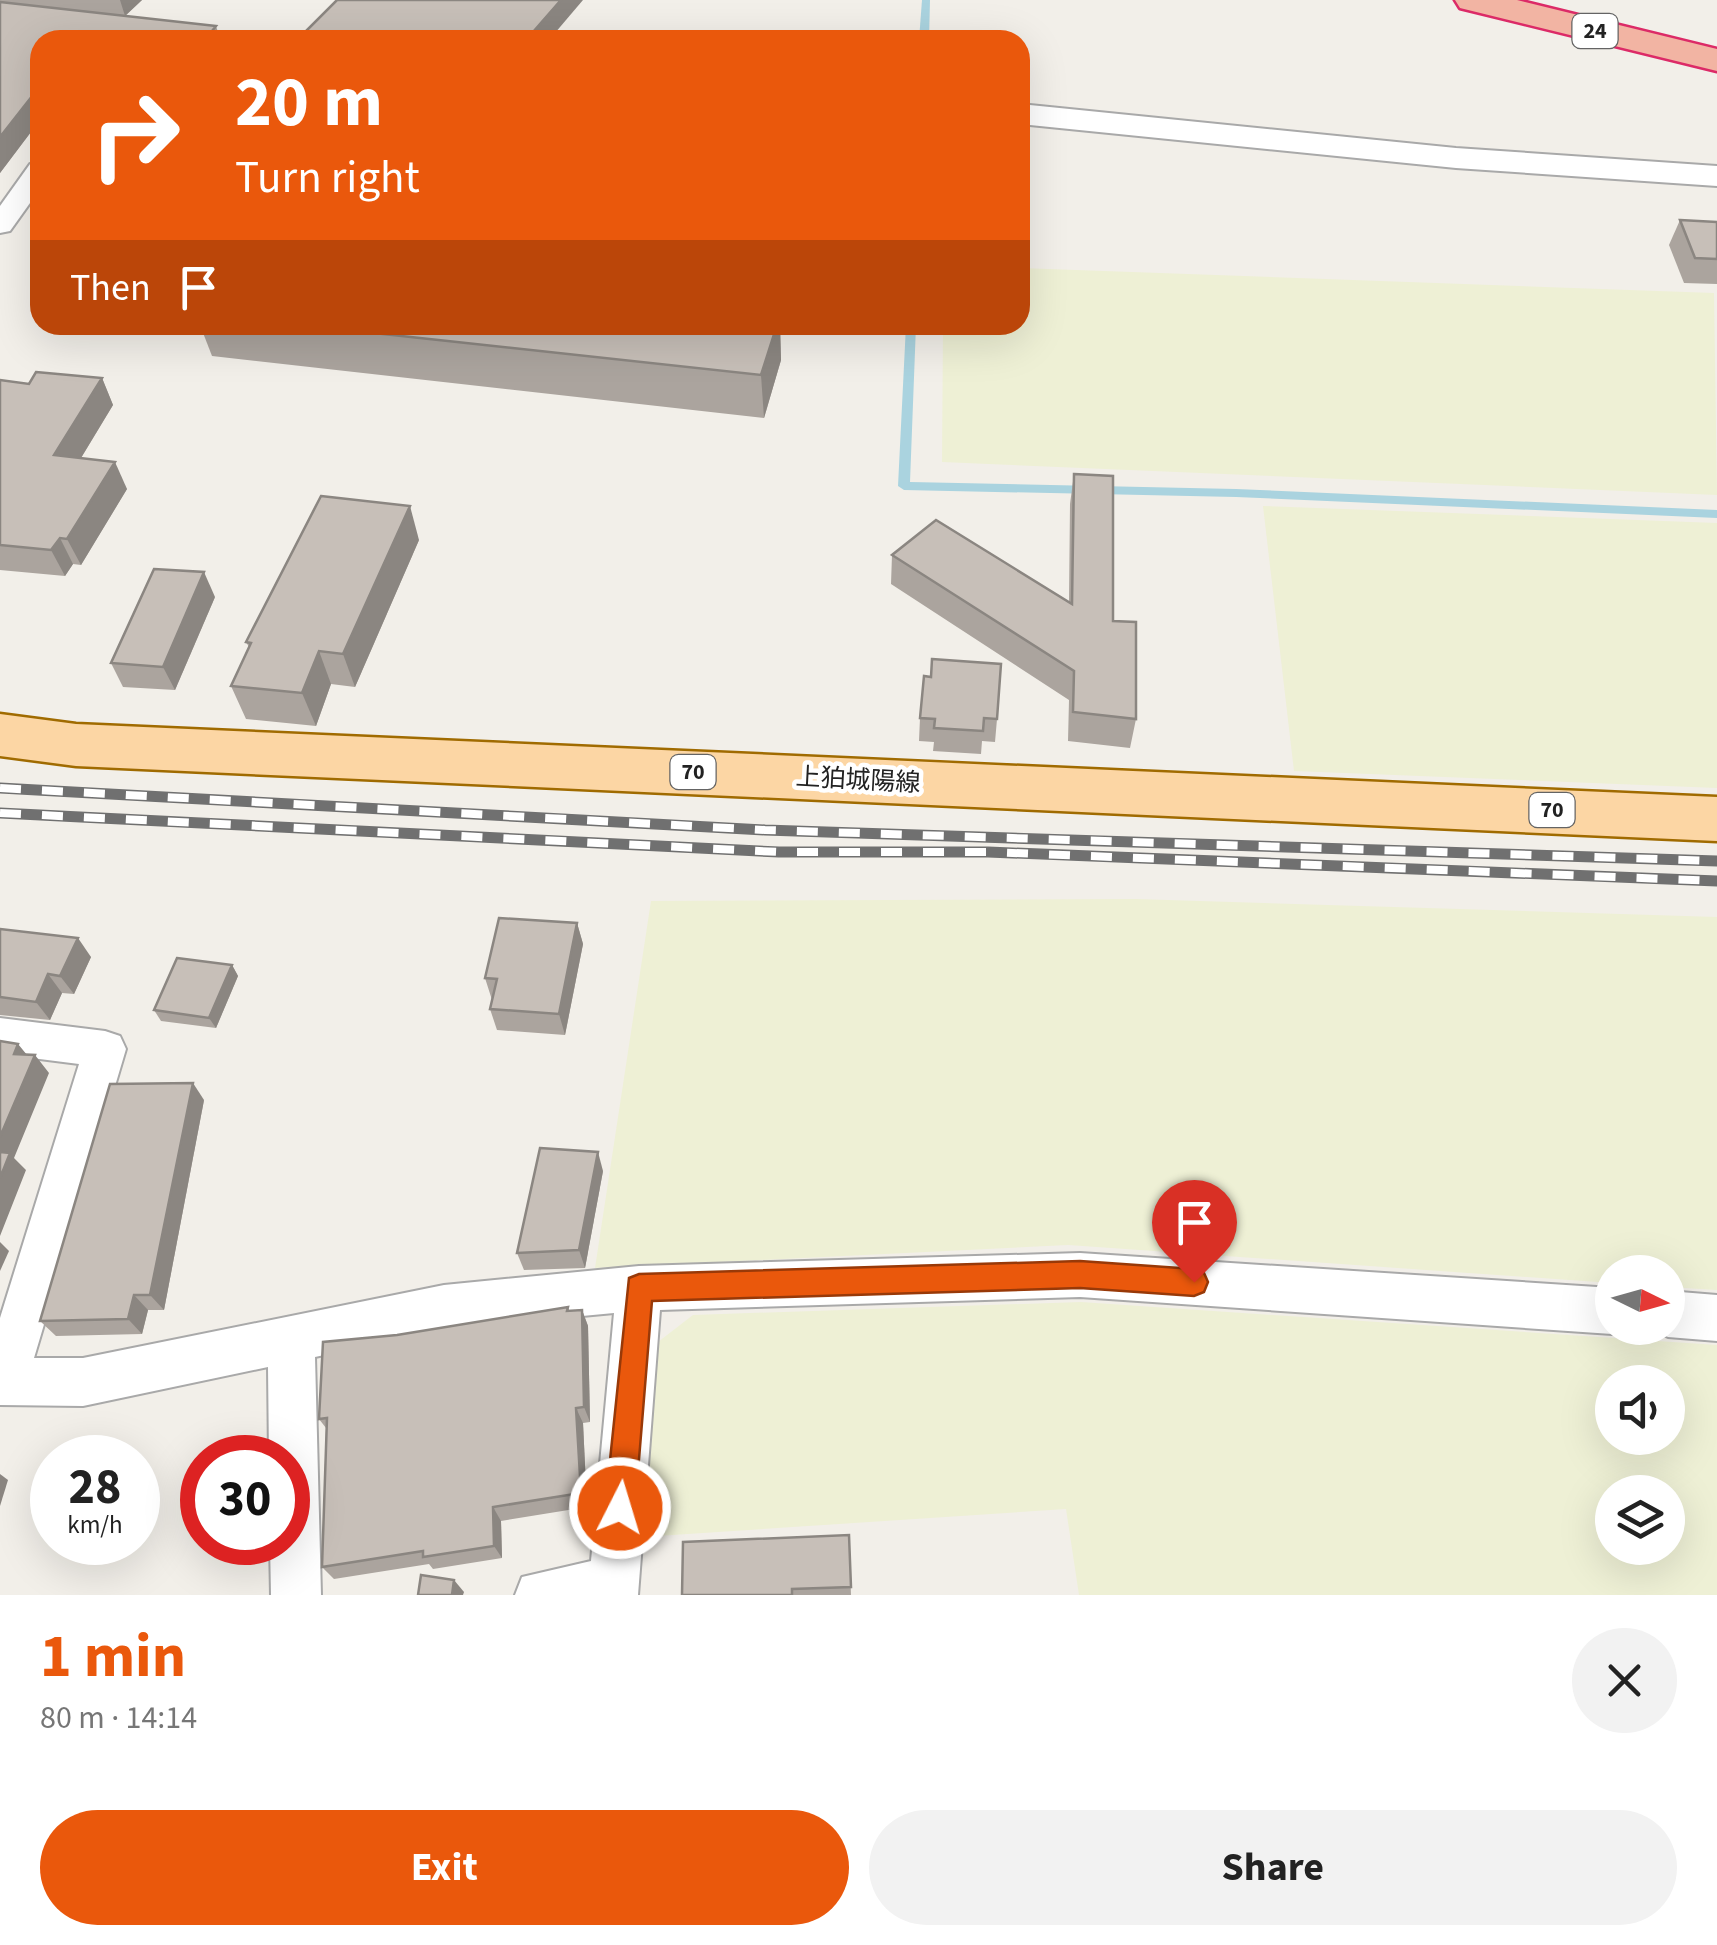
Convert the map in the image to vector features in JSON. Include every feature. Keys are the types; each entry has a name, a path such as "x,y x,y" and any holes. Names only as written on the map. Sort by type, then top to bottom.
{"highway":[{"name":"24","path":"1473,0 1717,60"}],"main road":[{"name":"上狛城陽線","path":"0,735 76,745 1717,818"}],"street":[{"path":"1030,115 1456,158 1717,176"},
{"path":"0,225 30,184"},
{"path":"0,1036 105,1049 2,1381 83,1382 444,1307 639,1288 1080,1275 1595,1310"},
{"path":"540,1595 613,1589 639,1288"},
{"path":"1685,1315 1717,1318"},
{"path":"292,1338 296,1595"}],"green space":[{"path":"1030,268 1714,293 1717,495 942,462 943,335 1030,335"},
{"path":"1263,506 1717,523 1717,788 1294,771"},
{"path":"1136,899 1717,917 1717,1290 1685,1288 1685,1255 1595,1255 1595,1282 1068,1245 595,1268 651,901"},
{"path":"1081,1302 1595,1337 1595,1345 1717,1345 1717,1595 1079,1595 1066,1509 642,1537 658,1342 693,1315"}],"building":[{"path":"337,0 561,0 535,30 307,30"},
{"path":"0,2 216,26 213,30 30,30 30,99 0,137"},
{"path":"1680,220 1717,222 1717,259 1695,258"},
{"path":"392,335 774,335 761,375"},
{"path":"36,372 102,378 54,455 115,462 67,539 60,538 51,550 0,545 0,380 29,384"},
{"path":"1074,474 1113,476 1113,621 1136,622 1136,719 1073,712 1074,671 892,555 936,520 1072,604"},
{"path":"321,496 410,506 343,654 319,651 302,693 231,686 251,643 246,642"},
{"path":"154,569 204,572 163,667 111,663"},
{"path":"932,659 1001,664 997,719 984,718 983,731 934,728 935,719 920,718 924,676 931,677"},
{"path":"499,918 577,923 559,1014 490,1009 497,979 485,978"},
{"path":"0,929 78,938 60,976 48,974 36,1002 0,997"},
{"path":"177,958 232,965 209,1018 154,1010"},
{"path":"0,1041 18,1044 14,1054 35,1055 0,1137"},
{"path":"193,1083 150,1295 134,1295 128,1319 40,1321 110,1084"},
{"path":"540,1148 598,1152 579,1250 517,1253"},
{"path":"0,1152 10,1153 0,1178"},
{"path":"568,1307 567,1311 582,1310 584,1407 576,1408 581,1493 493,1507 494,1546 423,1557 423,1551 322,1567 327,1418 319,1419 323,1342 397,1335"},
{"path":"849,1535 851,1587 792,1589 792,1595 682,1595 683,1542"},
{"path":"421,1575 454,1580 452,1595 418,1595"}],"waterway":[{"path":"924,30 926,0"},
{"path":"911,335 904,486 1236,493 1717,514"}],"railway":[{"path":"0,788 765,830 1717,861"},
{"path":"0,813 779,852 988,852 1717,881"}],"route":[{"path":"620,1508 639,1288 1080,1275 1194,1282"}]}
